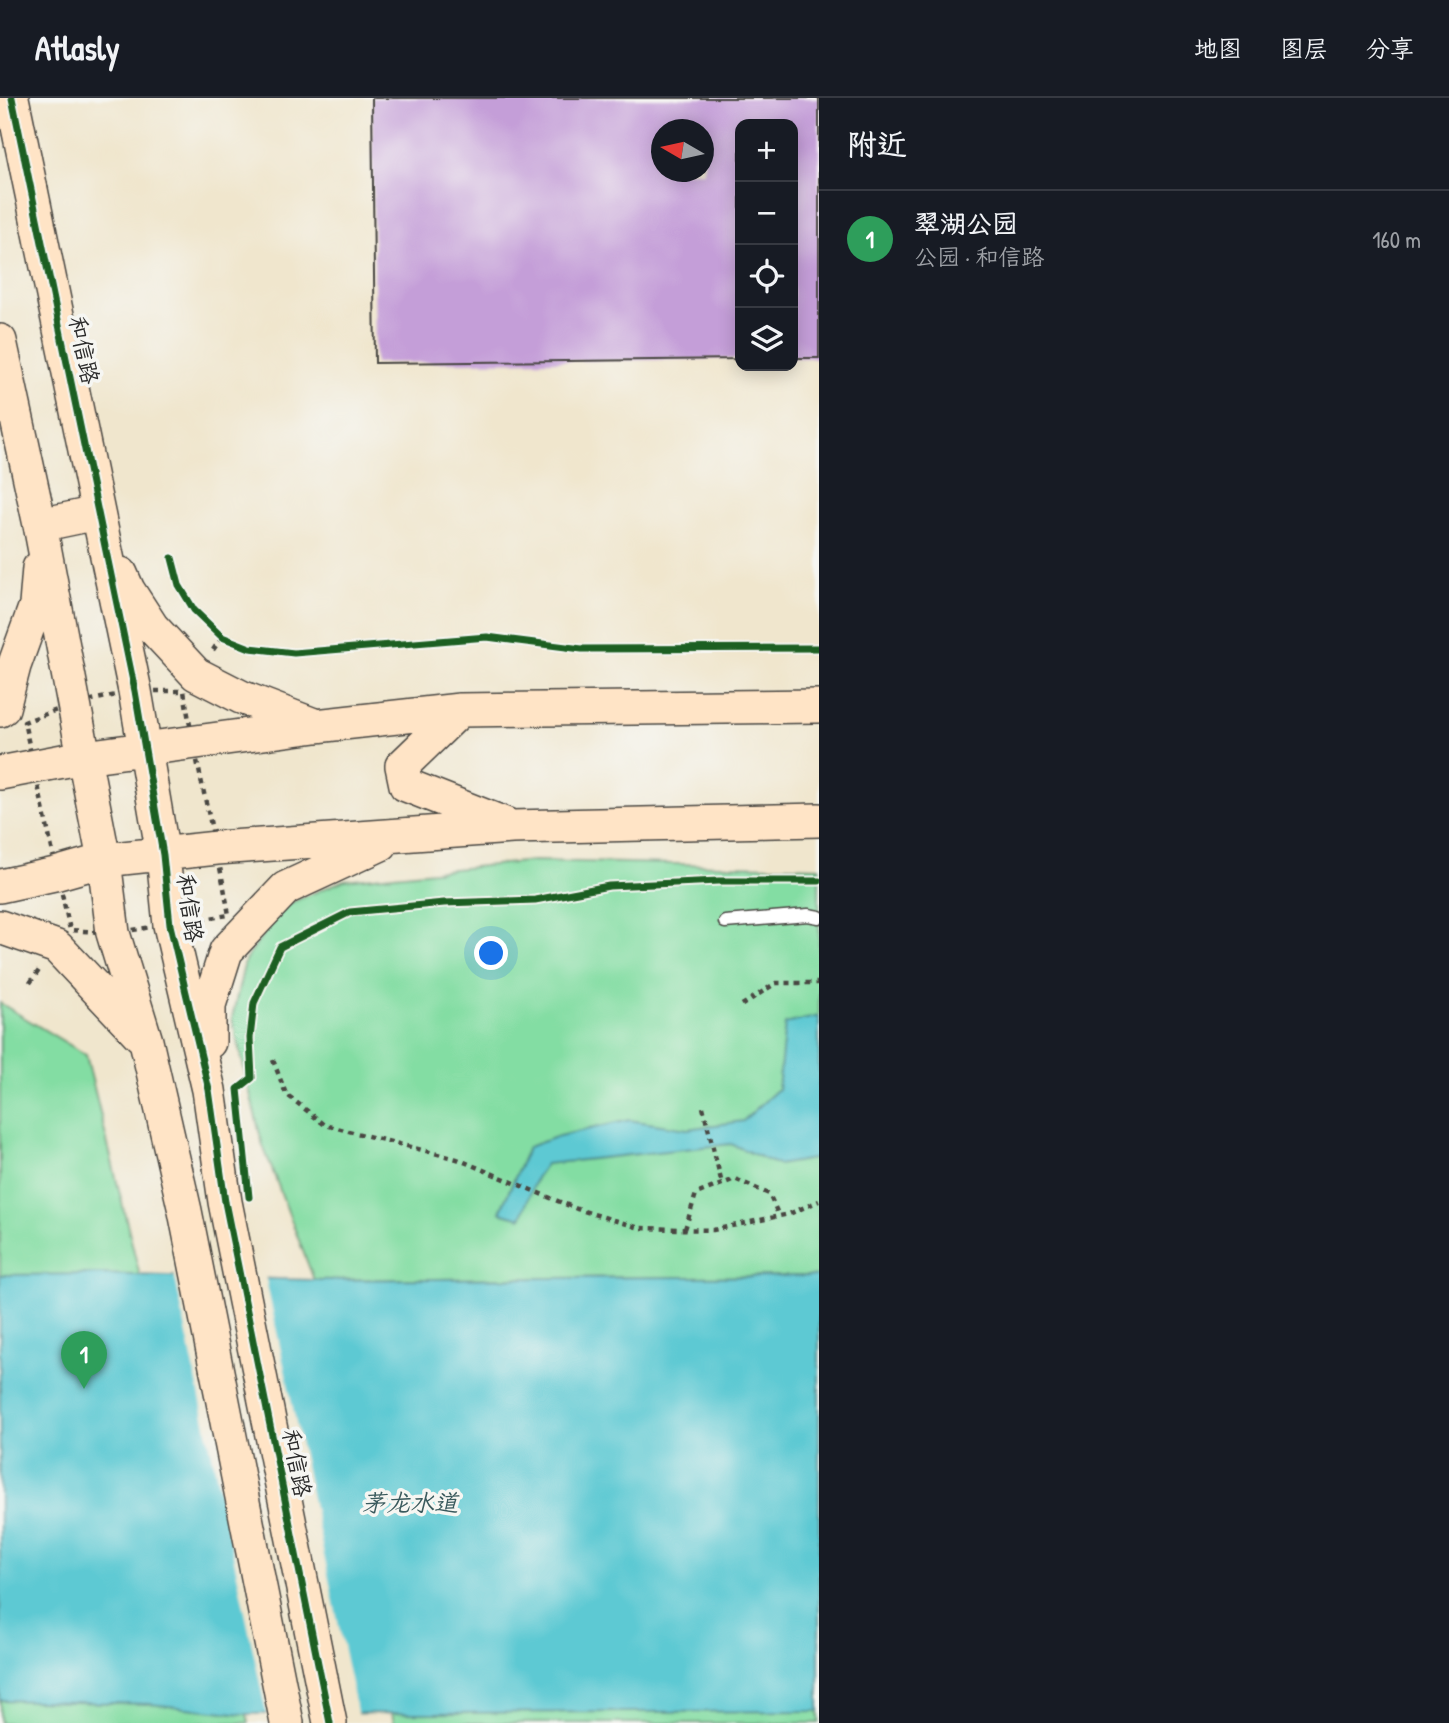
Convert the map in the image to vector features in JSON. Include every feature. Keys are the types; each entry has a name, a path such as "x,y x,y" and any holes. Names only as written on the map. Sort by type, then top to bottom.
{"street":[{"name":"和信路","path":"12,98 145,749 163,855 170,925 209,1090 225,1202 330,1723"},
{"path":"0,341 41,529 104,860 113,933 146,1041 185,1211 288,1723"},
{"path":"41,529 98,515 128,590 152,627 196,674 240,697 316,726"},
{"path":"0,710 3,708 14,666 36,605 41,529"},
{"path":"0,773 84,757 460,710 819,706"},
{"path":"460,710 402,766 406,785 512,827"},
{"path":"0,886 104,860 218,848 512,827 819,820"},
{"path":"209,1090 209,1005 226,951 286,888 401,835"},
{"path":"0,927 57,947 146,1041"}],"lane":[{"path":"724,922 808,915 819,917"}],"path":[{"path":"213,628 231,641"},
{"path":"742,1005 776,983 819,983"},
{"path":"273,1060 285,1094 325,1125 465,1161 577,1209 640,1228 713,1230 789,1214 819,1201"},
{"path":"703,1107 722,1184"},
{"path":"685,1229 696,1194 736,1179 769,1194 779,1216"}],"green space":[{"path":"533,861 819,867 819,1276 314,1280 262,1143 232,1018 245,961 283,906 344,880"},
{"path":"0,1003 86,1055 249,1723 0,1723"},
{"path":"819,1711 819,1723 394,1723 392,1713"}],"water":[{"path":"819,1016 819,1158 778,1165 731,1144 546,1164 536,1178 521,1218 500,1212 528,1147 559,1136 629,1120 687,1129 743,1121 778,1089 785,1024"},
{"name":"茅龙水道","path":"97,1274 314,1280 819,1276 819,1711 243,1714 149,1704 0,1700 0,1275"}],"pier":[{"path":"174,1273 265,1275 358,1717 267,1717"}],"building":[{"path":"372,98 819,98 819,358 798,358 798,119 735,119 735,359 375,363"}],"cycle path":[{"path":"12,98 135,691 163,855 170,925 209,1090 225,1202 330,1723"},
{"path":"172,558 179,585 194,610 222,637 250,648 294,653 487,637 582,649 819,648"},
{"path":"249,1197 238,1089 252,1078 250,1038 254,1003 280,947 350,912 444,903 535,900 609,886 719,881 819,881"}],"place":[{"name":"翠湖公园","path":"84,1389"}]}
